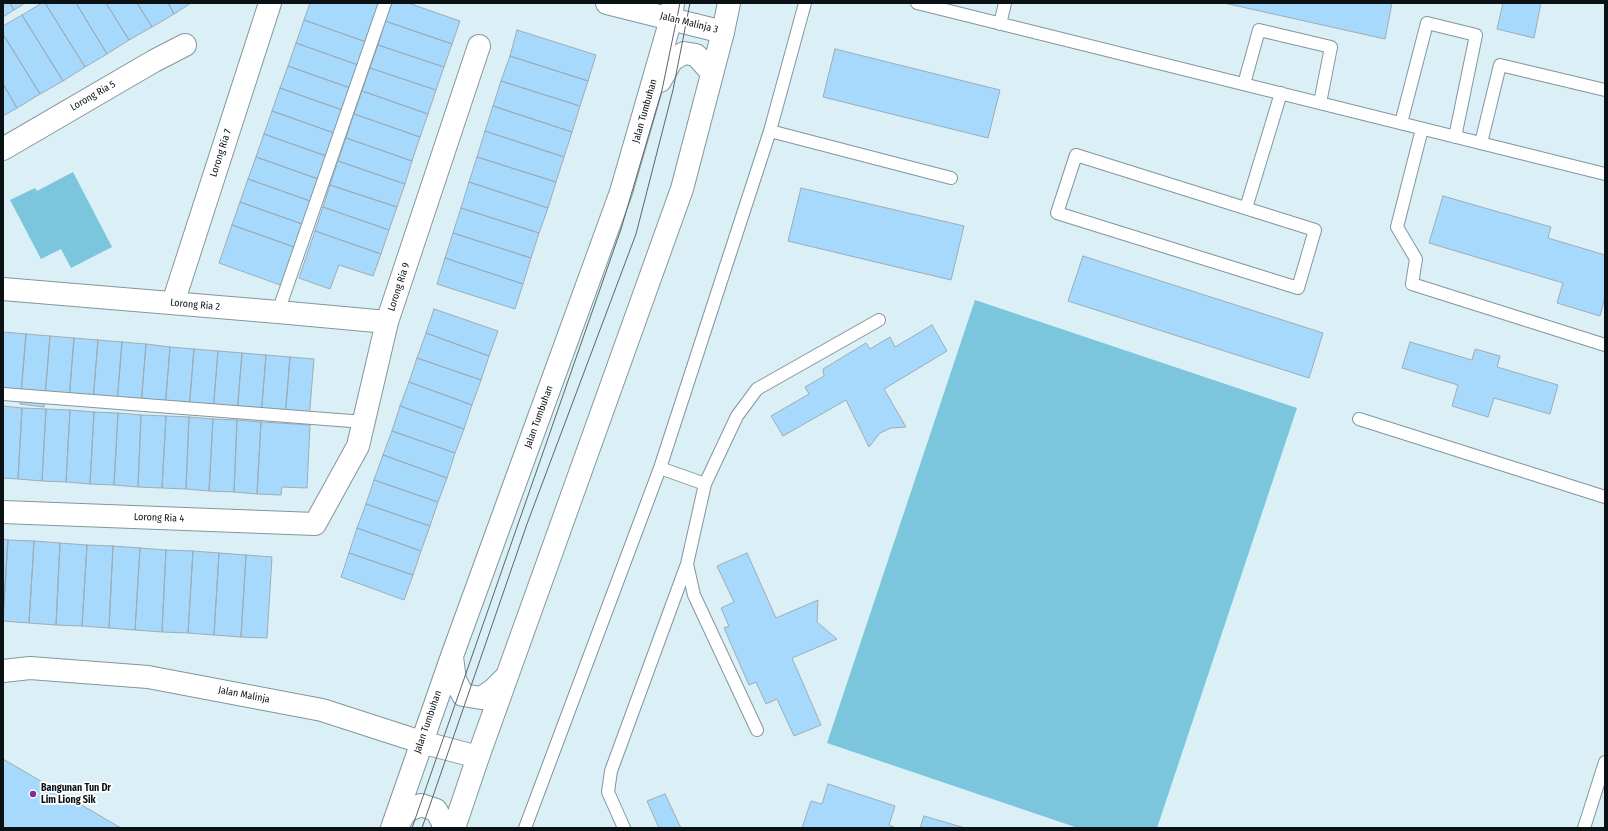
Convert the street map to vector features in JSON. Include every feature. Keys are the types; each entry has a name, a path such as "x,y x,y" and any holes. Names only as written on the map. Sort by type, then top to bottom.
{"street":[{"name":"Lorong Ria 7","path":"173,303 270,3"},
{"name":"Jalan Malinja 3","path":"608,3 672,11 723,32"},
{"path":"454,828 478,756 682,188 723,32 729,3"},
{"name":"Jalan Tumbuhan","path":"392,828 452,656 622,192 672,11"},
{"name":"Lorong Ria 5","path":"3,149 154,61 185,45"},
{"name":"Lorong Ria 9","path":"315,524 358,446 387,322 479,46"},
{"path":"647,103 672,60 684,53 696,55 712,73"},
{"name":"Lorong Ria 2","path":"3,290 387,322"},
{"name":"Lorong Ria 4","path":"3,512 315,524"},
{"path":"452,656 455,680 463,695 481,698 493,690 508,674"},
{"name":"Jalan Malinja","path":"3,671 30,668 148,677 322,710 421,742 478,756"},
{"path":"396,828 406,811 422,804 436,810 443,823 443,828"}],"lane":[{"path":"278,312 385,3"},
{"path":"525,828 660,468 770,131 805,3"},
{"path":"917,3 965,9 1000,24 1605,174"},
{"path":"1000,24 1005,3"},
{"path":"1401,123 1427,23 1476,35 1455,137"},
{"path":"1244,84 1259,30 1331,47 1320,103"},
{"path":"1481,143 1500,65 1605,90"},
{"path":"1246,208 1281,93"},
{"path":"1422,128 1398,227 1416,259 1412,284 1605,344"},
{"path":"770,131 950,178"},
{"path":"1076,154 1246,208 1315,230 1298,288 1057,213 1076,154"},
{"path":"624,828 608,792 611,771 687,564 705,484 737,416 757,389 879,320"},
{"path":"3,394 364,422"},
{"path":"1359,419 1605,497"},
{"path":"660,468 705,484"},
{"path":"687,564 694,595 756,730"},
{"path":"1584,828 1605,762"}],"shaded area":[{"path":"73,172 112,247 71,268 61,249 41,259 10,200 35,188 37,191"},
{"path":"975,300 1297,408 1157,828 1078,828 827,743"}],"building":[{"path":"3,3 10,3 14,10 3,17"},
{"path":"10,3 25,3 14,10"},
{"path":"42,3 45,3 85,67 63,81 22,15"},
{"path":"45,3 76,3 107,54 85,67"},
{"path":"76,3 106,3 129,40 107,54"},
{"path":"106,3 137,3 152,27 129,40"},
{"path":"137,3 168,3 174,14 152,27"},
{"path":"168,3 191,3 174,14"},
{"path":"310,3 383,3 369,43 304,20"},
{"path":"392,3 408,3 460,21 452,44 385,21"},
{"path":"1224,3 1392,3 1385,39"},
{"path":"1503,3 1541,3 1534,38 1497,29"},
{"path":"22,15 63,81 40,94 3,34 3,26"},
{"path":"304,20 369,43 361,66 296,43"},
{"path":"385,21 452,44 444,67 378,45"},
{"path":"517,30 596,55 588,81 510,56"},
{"path":"3,34 40,94 17,108 3,84"},
{"path":"296,43 361,66 353,89 288,66"},
{"path":"378,45 444,67 436,90 370,68"},
{"path":"835,49 1000,90 988,138 823,97"},
{"path":"510,56 588,81 580,106 501,81"},
{"path":"288,66 353,89 345,111 280,88"},
{"path":"370,68 436,90 428,114 362,91"},
{"path":"501,81 580,106 572,132 493,106"},
{"path":"3,84 17,108 3,116"},
{"path":"280,88 345,111 337,134 272,111"},
{"path":"362,91 428,114 420,137 354,114"},
{"path":"493,106 572,132 564,157 485,131"},
{"path":"272,111 337,134 329,157 264,134"},
{"path":"354,114 420,137 412,161 346,138"},
{"path":"485,131 564,157 556,182 477,157"},
{"path":"264,134 329,157 321,180 256,157"},
{"path":"346,138 412,161 405,184 338,161"},
{"path":"256,157 321,180 313,202 248,179"},
{"path":"477,157 556,182 548,208 469,182"},
{"path":"338,161 405,184 397,207 330,185"},
{"path":"248,179 313,202 305,225 240,202"},
{"path":"469,182 548,208 539,233 461,208"},
{"path":"330,185 397,207 389,230 323,207"},
{"path":"801,188 964,226 951,280 788,241"},
{"path":"1443,196 1551,227 1548,238 1605,255 1605,297 1600,316 1557,303 1563,283 1429,243"},
{"path":"240,202 305,225 297,248 232,225"},
{"path":"323,207 389,230 381,254 315,231"},
{"path":"461,208 539,233 531,258 453,233"},
{"path":"232,225 297,248 283,286 219,263"},
{"path":"315,231 381,254 373,276 339,265 330,289 299,278"},
{"path":"453,233 531,258 523,284 445,258"},
{"path":"1083,256 1323,333 1309,378 1068,301"},
{"path":"445,258 523,284 515,309 437,284"},
{"path":"434,309 498,331 489,356 426,333"},
{"path":"932,325 947,351 884,389 906,427 891,428 880,433 869,447 846,400 783,436 771,416 809,394 805,387 824,376 823,369 866,343 870,349 890,337 895,347"},
{"path":"3,332 26,334 21,395 3,394"},
{"path":"426,333 489,356 481,380 417,358"},
{"path":"26,334 50,336 44,407 20,404"},
{"path":"50,336 74,338 69,400 45,397"},
{"path":"74,338 98,340 93,401 69,400"},
{"path":"98,340 122,342 117,403 93,401"},
{"path":"122,342 146,344 141,406 117,403"},
{"path":"1410,342 1472,360 1475,349 1500,356 1497,367 1558,385 1550,414 1494,398 1488,417 1452,406 1458,385 1402,368"},
{"path":"146,344 170,347 165,408 141,406"},
{"path":"170,347 194,349 189,410 165,408"},
{"path":"194,349 218,351 213,412 189,410"},
{"path":"218,351 242,353 237,414 213,412"},
{"path":"242,353 266,355 261,416 237,414"},
{"path":"266,355 290,357 285,418 261,416"},
{"path":"290,357 314,359 309,420 285,418"},
{"path":"417,358 481,380 472,405 409,382"},
{"path":"409,382 472,405 464,429 400,406"},
{"path":"3,406 22,408 18,479 3,478"},
{"path":"400,406 464,429 455,453 392,431"},
{"path":"22,408 46,409 42,481 18,479"},
{"path":"46,409 70,410 66,482 42,481"},
{"path":"70,410 94,412 90,484 66,482"},
{"path":"94,412 118,413 114,485 90,484"},
{"path":"118,413 141,415 138,487 114,485"},
{"path":"141,415 166,416 162,488 138,487"},
{"path":"166,416 189,417 186,489 162,488"},
{"path":"189,417 213,419 209,491 186,489"},
{"path":"213,419 237,420 234,492 209,491"},
{"path":"237,420 261,422 257,494 234,492"},
{"path":"261,422 310,425 307,488 282,487 281,495 257,494"},
{"path":"392,431 455,453 447,478 383,455"},
{"path":"383,455 447,478 438,502 374,480"},
{"path":"374,480 438,502 430,526 366,504"},
{"path":"366,504 430,526 421,551 357,528"},
{"path":"357,528 421,551 413,575 349,553"},
{"path":"3,539 8,540 3,616"},
{"path":"8,540 34,541 29,623 3,621"},
{"path":"34,541 60,543 56,625 29,623"},
{"path":"60,543 87,545 82,626 56,625"},
{"path":"87,545 113,546 109,628 82,626"},
{"path":"113,546 140,548 135,630 109,628"},
{"path":"140,548 166,550 162,632 135,630"},
{"path":"166,550 193,551 188,633 162,632"},
{"path":"193,551 219,553 214,635 188,633"},
{"path":"219,553 246,555 241,637 214,635"},
{"path":"349,553 413,575 404,600 341,577"},
{"path":"747,553 776,618 818,600 817,622 837,639 792,658 821,725 794,736 777,699 766,704 756,682 749,685 724,628 729,626 721,608 734,602 717,566"},
{"path":"246,555 272,557 267,638 241,637"},
{"name":"Bangunan Tun Dr Lim Liong Sik","path":"3,759 121,828 3,828"},
{"path":"828,784 895,806 889,825 896,828 802,828 811,801 822,804"},
{"path":"665,794 681,828 659,828 647,801"},
{"path":"924,816 965,828 920,828"}],"tram line":[{"path":"412,828 621,229 662,90 680,3"},
{"path":"422,828 527,524 636,234 673,90 690,3"}],"place":[{"name":"Bangunan Tun Dr Lim Liong Sik","path":"33,794"}]}
